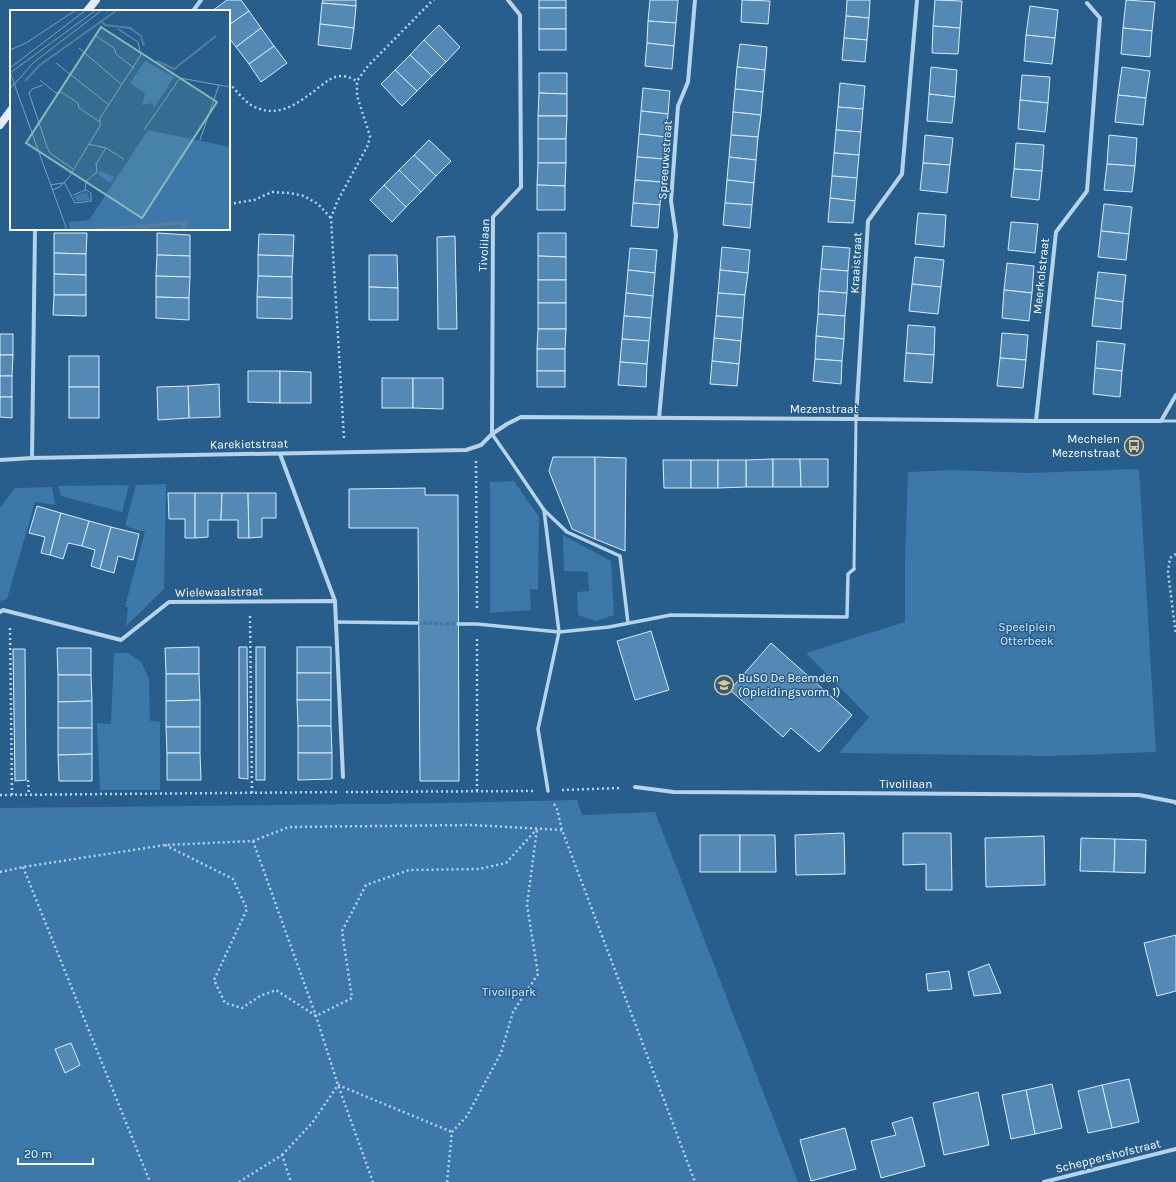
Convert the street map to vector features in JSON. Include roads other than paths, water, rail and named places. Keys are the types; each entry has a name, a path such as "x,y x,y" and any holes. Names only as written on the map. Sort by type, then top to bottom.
{"main road":[{"path":"88,10 96,0"},
{"path":"0,125 10,111"}],"street":[{"path":"194,10 201,0"},
{"name":"Tivolilaan","path":"492,434 493,217 521,187 520,15 508,0"},
{"name":"Spreeuwstraat","path":"659,418 676,235 671,202 678,106 688,82 695,0"},
{"name":"Kraaistraat","path":"856,419 868,221 902,174 917,0"},
{"name":"Meerkolstraat","path":"1036,421 1056,232 1087,191 1100,18 1088,3"},
{"path":"32,458 35,230"},
{"path":"1162,421 1176,395"},
{"name":"Mezenstraat","path":"466,450 481,445 492,434 507,424 521,418 1162,421"},
{"path":"492,434 544,510 567,532 620,556 628,623"},
{"name":"Karekietstraat","path":"0,460 32,458 466,450"},
{"path":"280,454 335,601 343,778"},
{"path":"544,510 559,632 538,729 548,791"},
{"path":"458,624 477,624 559,632 609,627 671,615 847,618 848,574 854,569"},
{"name":"Wielewaalstraat","path":"0,612 3,610 121,640 169,602 335,601"},
{"path":"336,622 418,623"},
{"name":"Tivolilaan","path":"635,787 674,792 1139,795 1176,803"},
{"name":"Scheppershofstraat","path":"1044,1182 1176,1149"}],"lane":[{"path":"854,569 856,419"},
{"path":"1162,421 1176,421"}],"tunnel":[{"path":"418,623 458,624"}],"place":[{"name":"Mechelen Mezenstraat","path":"1134,446"},
{"name":"BuSO De Beemden (Opleidingsvorm 1)","path":"724,685"}],"park label":[{"name":"Speelplein Otterbeek","path":"1027,634"},
{"name":"Tivolipark","path":"509,992"}]}
